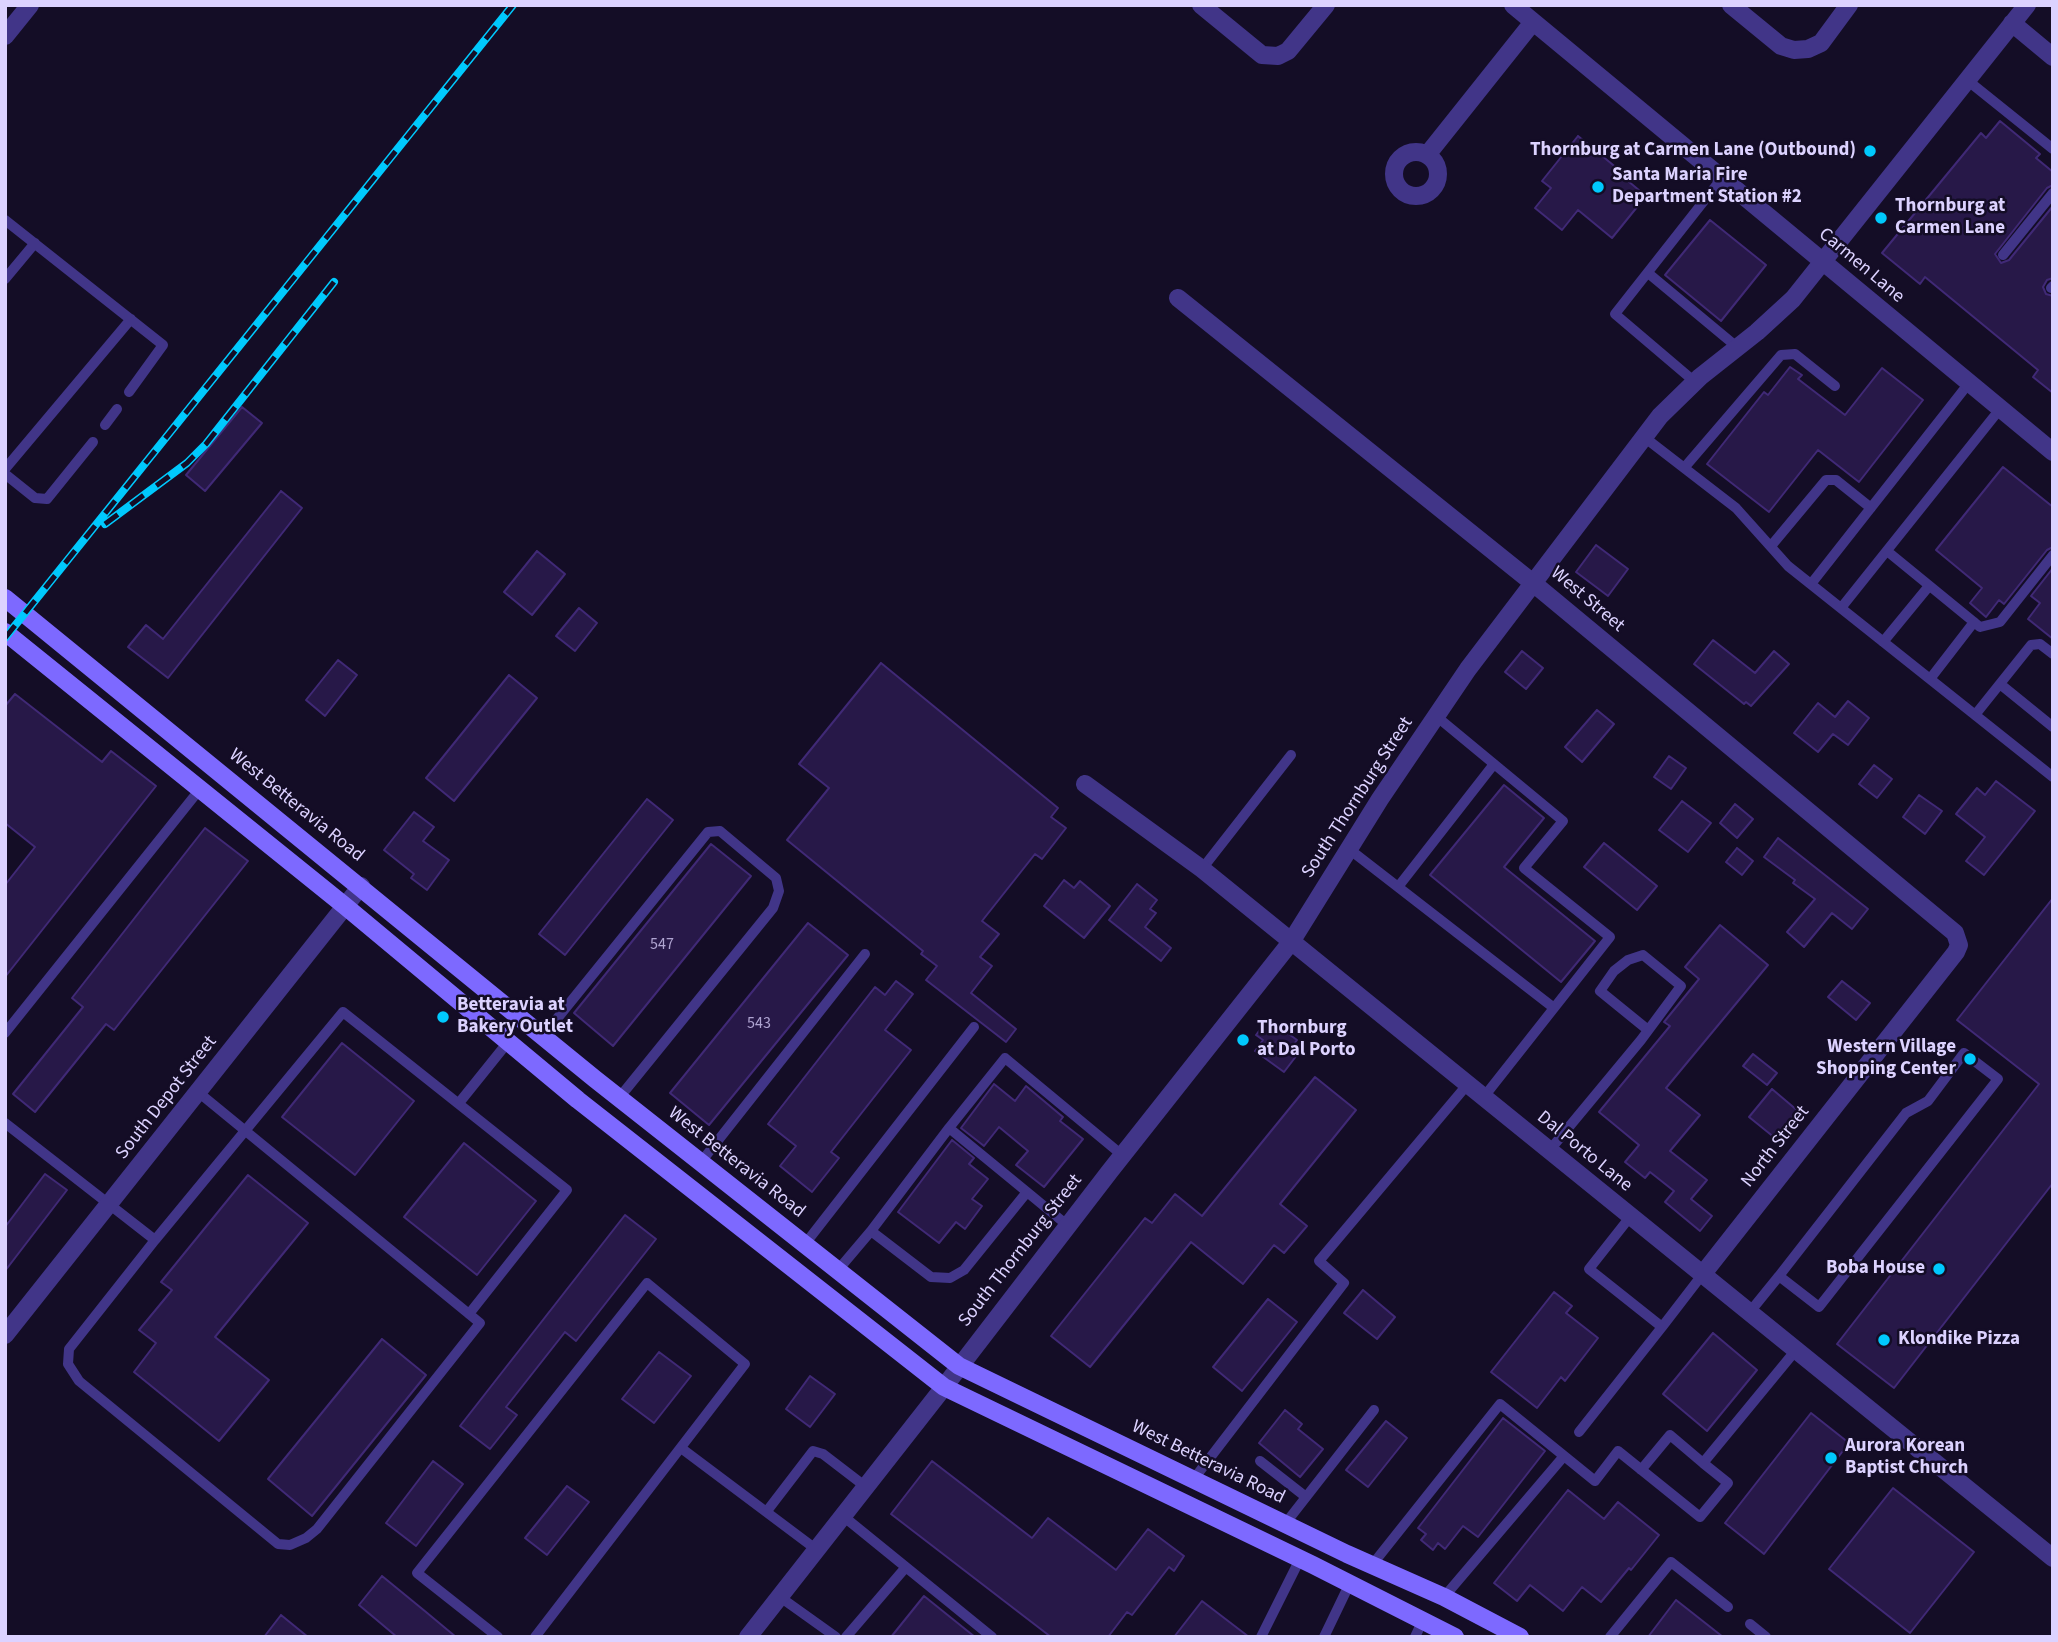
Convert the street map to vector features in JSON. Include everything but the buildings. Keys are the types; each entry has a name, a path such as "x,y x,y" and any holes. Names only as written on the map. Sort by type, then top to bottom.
{"main road":[{"name":"West Betteravia Road","path":"5,598 619,1098 959,1366 1285,1524 1444,1597 1520,1637"},
{"path":"5,632 345,906 589,1108 944,1387 1350,1583 1455,1637"}],"street":[{"path":"5,36 30,5"},
{"path":"1203,7 1262,55 1278,56 1288,51 1326,5"},
{"name":"Carmen Lane","path":"1513,5 2053,452"},
{"path":"1731,5 1781,46 1794,50 1808,49 1821,43 1849,5"},
{"name":"South Thornburg Street","path":"748,1637 1067,1225 1291,942 1468,669 1660,416 1695,382 1776,316 2027,5"},
{"path":"1427,155 1533,22"},
{"path":"2012,23 2053,57"},
{"name":"West Street","path":"1178,298 1532,583 1955,933 1959,945"},
{"name":"Dal Porto Lane","path":"1085,784 1202,869 2053,1558"},
{"name":"South Depot Street","path":"5,1335 361,886"},
{"name":"North Street","path":"1702,1275 1959,945"}],"lane":[{"path":"1968,80 2053,149"},
{"path":"1695,382 1615,313 1722,178"},
{"path":"2003,255 2053,193"},
{"path":"5,220 163,345 129,392"},
{"path":"6,276 35,243"},
{"path":"1648,273 1737,347"},
{"path":"93,442 47,499 35,498 5,471 131,319"},
{"path":"1684,468 1781,355 1795,354 1835,386"},
{"path":"1811,584 1969,383"},
{"path":"105,425 117,409"},
{"path":"1841,608 2000,409"},
{"path":"1644,437 1736,508 1788,566 2053,777"},
{"path":"1771,546 1826,480 1836,480 1871,508"},
{"path":"1887,551 1980,627 2000,622 2053,555"},
{"path":"1884,642 1929,586"},
{"path":"1930,679 1974,622"},
{"path":"1975,715 2031,645 2040,644 2053,654"},
{"path":"2000,684 2053,727"},
{"path":"1436,716 1563,821 1524,867 1610,937 1483,1098"},
{"path":"1202,869 1291,755"},
{"path":"1398,887 1494,764"},
{"path":"5,1033 200,789"},
{"path":"542,1036 708,832 720,831 776,878 779,891 773,908 619,1098"},
{"path":"1349,849 1554,1008"},
{"path":"701,1162 865,954"},
{"path":"1549,1151 1648,1030 1681,986 1643,955 1628,960 1614,971 1600,991 1648,1030"},
{"path":"198,1092 244,1130 480,1323 317,1529 306,1538 290,1545 278,1544 79,1381 68,1364 69,1349 244,1130 343,1012 567,1190 469,1314"},
{"path":"805,1244 974,1027"},
{"path":"459,1103 508,1042"},
{"path":"1749,1313 1906,1113 1927,1101 1964,1053 1998,1079 1819,1307 1779,1276"},
{"path":"838,1270 1005,1058 1122,1155"},
{"path":"1193,1480 1344,1283 1319,1261 1467,1085"},
{"path":"5,1123 155,1240"},
{"path":"949,1128 1067,1225"},
{"path":"871,1231 931,1277 950,1278 964,1270 1027,1192"},
{"path":"1630,1217 1589,1269 1662,1326"},
{"path":"1579,1432 1702,1275"},
{"path":"498,1637 417,1573 647,1283 745,1364 535,1637"},
{"path":"1703,1463 1796,1350"},
{"path":"1372,1565 1500,1404 1595,1481 1618,1451 1641,1470 1700,1517 1728,1483 1670,1435 1641,1470"},
{"path":"1285,1524 1374,1410"},
{"path":"681,1448 817,1550"},
{"path":"767,1511 813,1451 822,1454 866,1487"},
{"path":"1444,1597 1564,1456"},
{"path":"1260,1461 1306,1497"},
{"path":"843,1516 992,1637"},
{"path":"1261,1637 1300,1559"},
{"path":"1610,1637 1671,1562 1728,1607"},
{"path":"846,1637 906,1567"},
{"path":"1324,1637 1350,1583"},
{"path":"780,1597 836,1637"},
{"path":"1415,1637 1423,1620"},
{"path":"1750,1624 1766,1637"}],"railway":[{"path":"5,638 513,5"},
{"path":"105,524 187,463 206,444 334,282"}],"place":[{"name":"Thornburg at Carmen Lane (Outbound)","path":"1870,151"},
{"name":"Santa Maria Fire Department Station #2","path":"1598,187"},
{"name":"Thornburg at Carmen Lane","path":"1881,218"},
{"name":"Betteravia at Bakery Outlet","path":"443,1017"},
{"name":"Thornburg at Dal Porto","path":"1243,1040"},
{"name":"Western Village Shopping Center","path":"1970,1059"},
{"name":"Boba House","path":"1939,1269"},
{"name":"Klondike Pizza","path":"1884,1340"},
{"name":"Aurora Korean Baptist Church","path":"1831,1458"}]}
